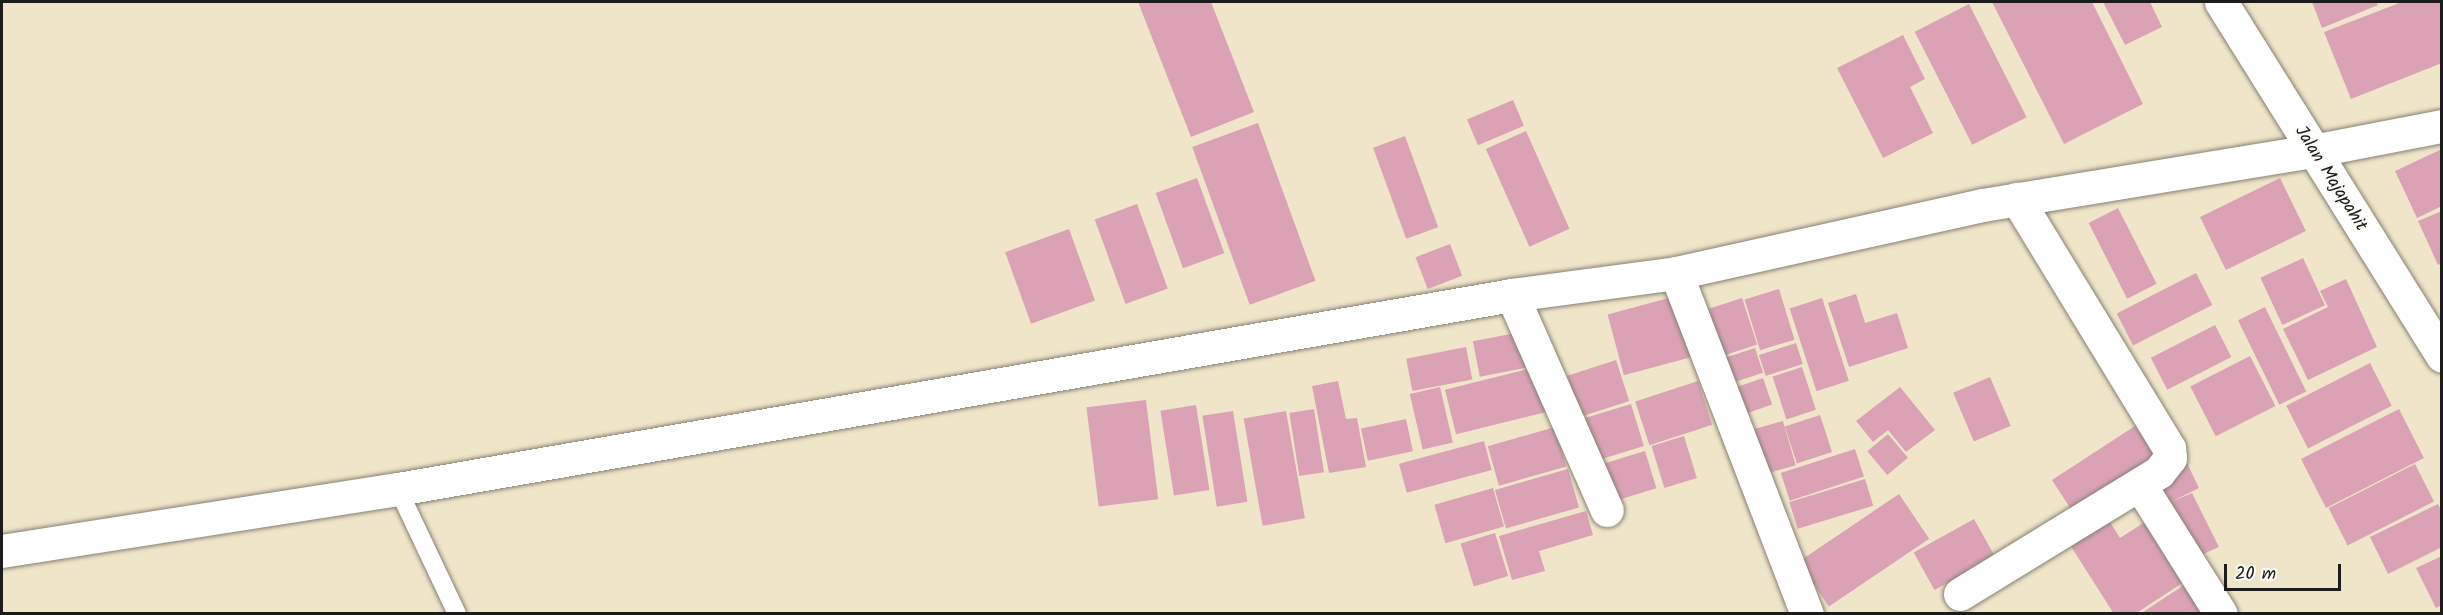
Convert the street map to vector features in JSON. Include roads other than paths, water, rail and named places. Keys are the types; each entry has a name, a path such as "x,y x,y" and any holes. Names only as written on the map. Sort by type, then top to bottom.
{"street":[{"name":"Jalan Majapahit","path":"2221,2 2312,152 2442,356"},
{"path":"2,551 398,489 1512,295 1676,273 2017,199 2312,152 2442,126"},
{"path":"1960,594 2139,485 2168,464 2169,448 2017,199"},
{"path":"1676,273 1807,614"},
{"path":"1512,295 1607,510"},
{"path":"2139,485 2221,614"}],"lane":[{"path":"398,489 457,614"}]}
